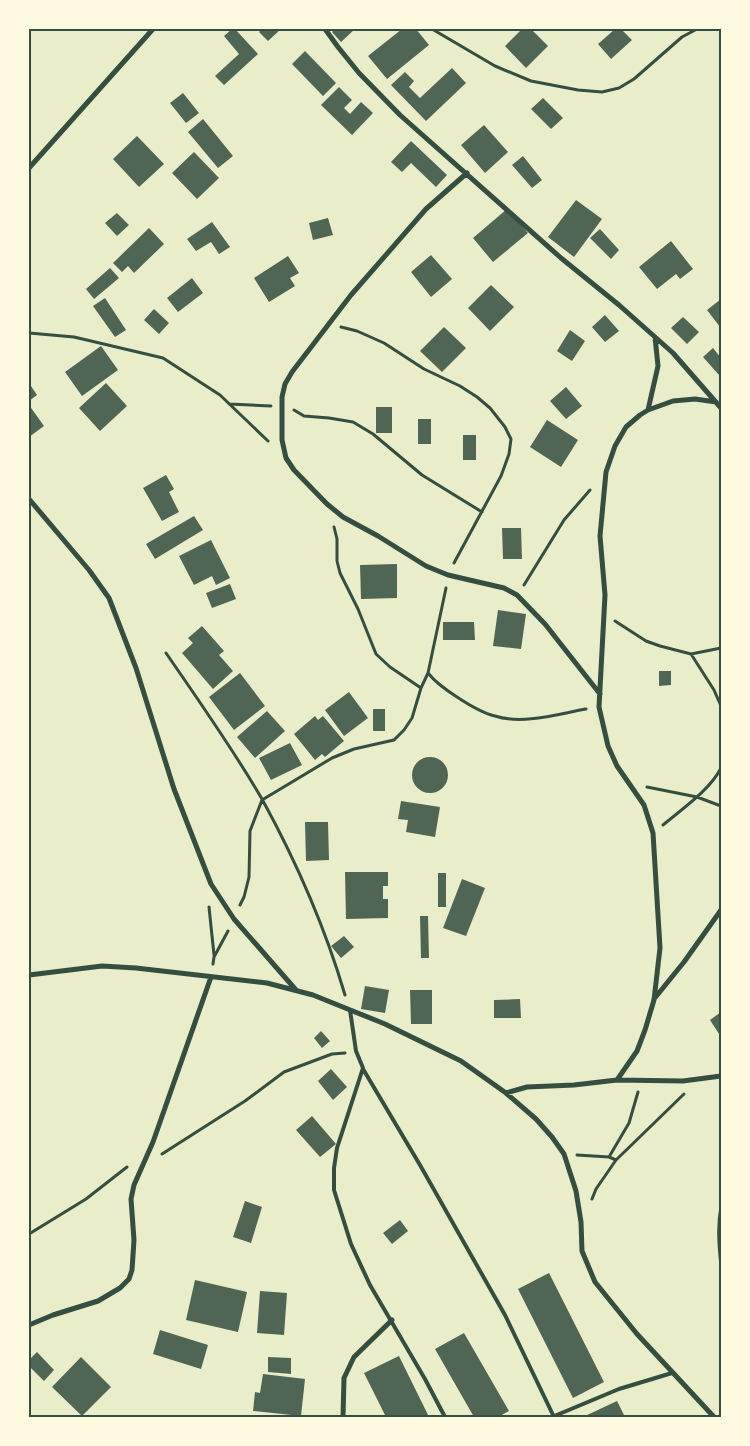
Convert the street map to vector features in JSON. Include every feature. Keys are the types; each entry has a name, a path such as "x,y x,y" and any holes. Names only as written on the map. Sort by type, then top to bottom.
{"street":[{"path":"29,168 153,29"},
{"path":"325,29 359,73 400,115 561,258 673,353 721,408"},
{"path":"466,173 426,209 351,295 292,372 285,384 282,406 282,440 286,458 294,470 327,504 343,517 426,566 448,575 504,588 517,595 545,624 600,695"},
{"path":"648,410 658,366 655,337"},
{"path":"617,1080 637,1052 654,1000 660,948 653,833 644,805 617,766 608,746 599,707 605,595 600,536 606,472 615,446 626,427 648,410 672,401 695,399 716,402"},
{"path":"29,499 89,570 109,598 136,668 174,788 212,884 234,919 296,990"},
{"path":"654,1000 721,910"},
{"path":"29,974 102,966 212,976 267,984 313,995 385,1024 461,1061 506,1093 536,1119 552,1137 564,1154 576,1191 582,1222 582,1250 595,1282 672,1373 714,1417"},
{"path":"29,1325 53,1315 98,1301 120,1288 129,1279 132,1270 134,1240 131,1199 134,1185 154,1142 212,976"},
{"path":"506,1093 527,1087 574,1085 617,1080 665,1082 700,1080 721,1076"},
{"path":"342,1417 344,1378 354,1357 392,1320"}],"lane":[{"path":"350,1010 356,1052 363,1068 505,1315 553,1417 620,1389 672,1373"},
{"path":"363,1068 338,1148 334,1168 334,1190 351,1244 370,1284 445,1417"}],"path":[{"path":"432,29 495,66 531,81 578,90 602,92 619,88 634,79 674,43 697,29"},
{"path":"214,957 234,919 248,883 250,830 262,800 332,758 354,749 394,740 412,718 421,688 428,673 448,575 502,476 509,454 511,439 505,427 490,408 477,397 460,386 424,369 384,343 357,331 329,325"},
{"path":"29,333 74,337 163,358 220,396 286,458"},
{"path":"229,404 282,406 288,407 304,416 353,422 373,434 422,475 482,512"},
{"path":"517,595 564,520 606,472"},
{"path":"327,504 337,539 337,561 340,573 376,654 390,667 421,688"},
{"path":"603,618 623,625 646,640 660,646 691,654 721,648"},
{"path":"166,653 239,762 262,800 314,906 336,964 350,1010"},
{"path":"691,654 714,690 721,706"},
{"path":"428,673 435,682 468,704 495,716 513,719 535,718 599,707"},
{"path":"653,833 697,797 719,773 721,768"},
{"path":"630,783 697,797 721,806"},
{"path":"208,901 214,957 212,976"},
{"path":"142,1166 206,1127 284,1072 332,1054 356,1052"},
{"path":"582,1222 596,1189 616,1160 700,1080"},
{"path":"609,1158 629,1123 640,1081"},
{"path":"564,1154 616,1160"},
{"path":"29,1234 86,1199 133,1161"},
{"path":"721,1206 718,1238 721,1267"}],"building":[{"path":"232,29 235,29 258,54 224,85 215,76 239,54 224,36"},
{"path":"262,29 281,29 268,41 259,32"},
{"path":"335,29 355,29 341,42 332,32"},
{"path":"402,29 416,29 429,45 387,79 368,56"},
{"path":"522,29 531,29 548,46 526,68 505,46"},
{"path":"615,29 621,29 632,40 611,59 598,44"},
{"path":"305,51 336,83 323,96 292,64"},
{"path":"452,68 466,83 426,121 391,85 405,72 414,81 409,87 420,98"},
{"path":"339,87 352,100 344,108 350,114 361,102 373,113 352,135 321,105"},
{"path":"183,93 199,113 186,123 170,103"},
{"path":"543,98 563,118 551,129 531,109"},
{"path":"203,119 233,156 218,168 188,132"},
{"path":"484,125 508,152 485,173 461,145"},
{"path":"137,136 164,164 139,187 113,159"},
{"path":"411,141 447,175 436,187 411,163 402,172 391,162"},
{"path":"194,152 219,178 197,199 172,173"},
{"path":"523,156 542,180 532,188 512,165"},
{"path":"576,200 602,219 574,257 548,237"},
{"path":"507,209 528,233 493,262 473,238"},
{"path":"117,213 129,225 117,236 105,223"},
{"path":"328,218 333,235 313,240 309,223"},
{"path":"212,222 230,247 219,254 211,242 196,251 187,239"},
{"path":"149,228 164,244 134,273 128,266 122,272 113,263"},
{"path":"600,229 619,250 611,259 590,238"},
{"path":"671,241 693,269 680,279 676,274 657,289 639,267"},
{"path":"431,255 452,279 431,297 411,272"},
{"path":"288,256 299,273 290,278 295,286 269,302 254,278"},
{"path":"110,268 119,278 94,299 86,289"},
{"path":"192,278 203,293 178,312 167,298"},
{"path":"491,285 514,307 490,331 468,308"},
{"path":"105,298 126,330 115,337 93,306"},
{"path":"721,299 721,325 720,327 707,310"},
{"path":"154,309 169,323 159,334 144,320"},
{"path":"605,315 619,331 605,342 592,327"},
{"path":"683,317 699,332 687,344 671,328"},
{"path":"444,327 466,348 442,372 420,351"},
{"path":"570,330 585,341 572,361 557,351"},
{"path":"101,346 118,370 82,396 65,372"},
{"path":"713,348 721,358 721,372 719,375 703,357"},
{"path":"29,383 37,395 29,401"},
{"path":"106,383 127,406 100,431 79,408"},
{"path":"566,387 582,406 566,419 550,401"},
{"path":"29,405 44,426 29,437"},
{"path":"376,407 392,407 392,433 376,433"},
{"path":"418,419 431,419 431,444 418,444"},
{"path":"547,420 578,440 561,467 530,447"},
{"path":"463,435 476,435 476,460 463,460"},
{"path":"166,475 174,489 169,492 179,512 162,521 143,488"},
{"path":"194,516 203,530 155,559 146,544"},
{"path":"502,528 521,528 522,559 503,559"},
{"path":"211,540 230,578 216,585 212,576 194,585 179,556"},
{"path":"397,564 397,598 361,599 360,565"},
{"path":"230,584 236,599 212,608 206,593"},
{"path":"498,610 526,614 521,649 493,646"},
{"path":"443,622 474,622 475,640 443,640"},
{"path":"202,626 224,651 219,655 233,671 213,689 182,653 193,643 188,638"},
{"path":"659,671 671,671 671,685 659,686"},
{"path":"240,673 265,706 234,730 209,697"},
{"path":"349,692 368,718 344,736 325,710"},
{"path":"373,709 385,709 385,731 373,731"},
{"path":"267,711 285,731 255,758 237,737"},
{"path":"315,716 318,720 323,716 344,741 325,757 322,754 315,760 294,734"},
{"path":"290,743 302,765 271,780 259,758"},
{"path":"430,757 437,758 443,762 447,768 447,782 443,788 437,792 430,793 423,792 417,788 413,782 412,775 413,768 417,762 423,758"},
{"path":"401,801 440,807 435,837 406,832 408,820 398,819"},
{"path":"305,822 328,822 329,860 306,861"},
{"path":"345,872 388,872 388,886 383,886 383,899 388,899 388,918 346,919"},
{"path":"438,873 446,873 446,907 438,907"},
{"path":"462,879 485,888 466,936 443,928"},
{"path":"420,916 428,916 429,958 421,958"},
{"path":"344,936 354,947 341,958 331,946"},
{"path":"365,986 389,990 385,1013 361,1009"},
{"path":"410,990 432,990 432,1024 411,1024"},
{"path":"520,999 521,1018 494,1018 494,1000"},
{"path":"721,1012 721,1037 710,1020"},
{"path":"321,1031 330,1041 322,1048 314,1038"},
{"path":"331,1069 347,1087 333,1100 318,1081"},
{"path":"312,1116 336,1144 320,1157 296,1130"},
{"path":"245,1201 262,1207 251,1243 233,1237"},
{"path":"400,1220 408,1231 392,1244 383,1233"},
{"path":"549,1273 604,1382 573,1398 518,1289"},
{"path":"195,1280 247,1292 238,1332 186,1320"},
{"path":"260,1291 287,1293 284,1335 257,1333"},
{"path":"160,1330 208,1345 201,1369 153,1354"},
{"path":"464,1333 509,1411 498,1417 474,1417 435,1349"},
{"path":"37,1352 54,1370 44,1381 29,1366 29,1360"},
{"path":"399,1356 429,1417 386,1417 364,1373"},
{"path":"81,1357 111,1387 82,1416 52,1387"},
{"path":"268,1357 291,1358 291,1374 268,1372"},
{"path":"263,1374 305,1379 301,1416 253,1411 255,1392 260,1393"},
{"path":"617,1401 625,1417 583,1417"}]}
